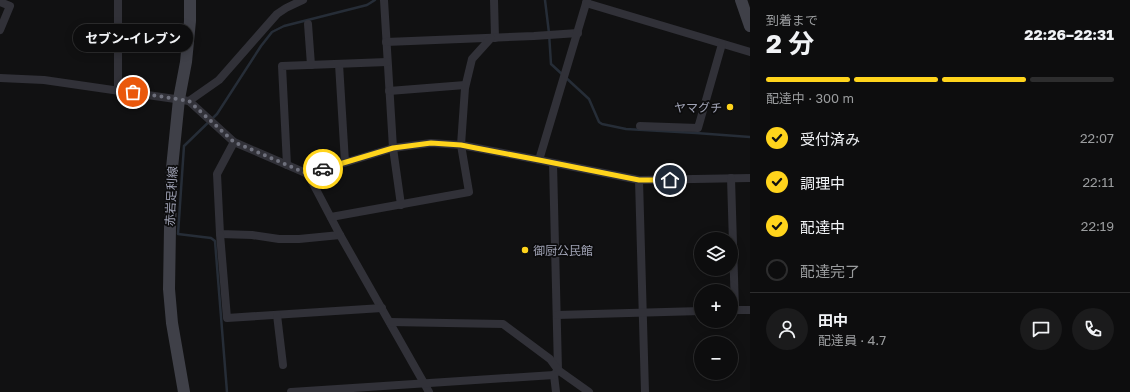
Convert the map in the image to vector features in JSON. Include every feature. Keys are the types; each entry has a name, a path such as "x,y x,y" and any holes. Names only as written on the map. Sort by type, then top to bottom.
{"main road":[{"name":"赤岩足利線","path":"184,392 172,323 169,289 172,168 184,100 190,21 190,0"},
{"path":"741,0 750,26"}],"street":[{"path":"118,0 118,90"},
{"path":"184,100 219,80 277,14 303,0"},
{"path":"384,0 393,148 401,205"},
{"path":"331,217 469,192 461,145 466,86 472,59 493,38 494,0"},
{"path":"0,2 10,6 0,30"},
{"path":"539,160 587,2 750,52"},
{"path":"308,24 311,65"},
{"path":"386,42 534,36 578,32"},
{"path":"640,126 698,128 722,44"},
{"path":"287,165 282,66 388,62"},
{"path":"340,64 345,162"},
{"path":"0,78 44,80 184,100 234,142 308,174 340,235 429,392"},
{"path":"389,90 466,86"},
{"path":"234,142 217,174 227,318 382,308"},
{"path":"308,174 393,148 431,143 461,145 639,180 750,178"},
{"path":"553,163 557,315 556,392"},
{"path":"731,178 733,284"},
{"path":"639,180 645,392"},
{"path":"220,234 299,239 340,235"},
{"path":"738,310 750,310"},
{"path":"557,315 694,311"},
{"path":"277,315 283,365"},
{"path":"390,322 503,324 550,359 556,373"},
{"path":"291,392 424,384 556,373 589,392"}],"waterway":[{"path":"227,392 215,241 211,238 178,234 184,146 217,114 261,46 272,32 284,26 367,5 375,0"},
{"path":"545,0 551,64 589,99 599,122 626,129 750,137"}],"way so far":[{"path":"133,92 189,101 234,142 308,174 323,169"}],"place":[{"name":"セブン-イレブン","path":"133,92"},
{"name":"ヤマグチ","path":"730,107"},
{"name":"御厨公民館","path":"525,250"}],"route":[{"path":"323,169 393,148 431,143 461,145 639,180 670,180"}]}
